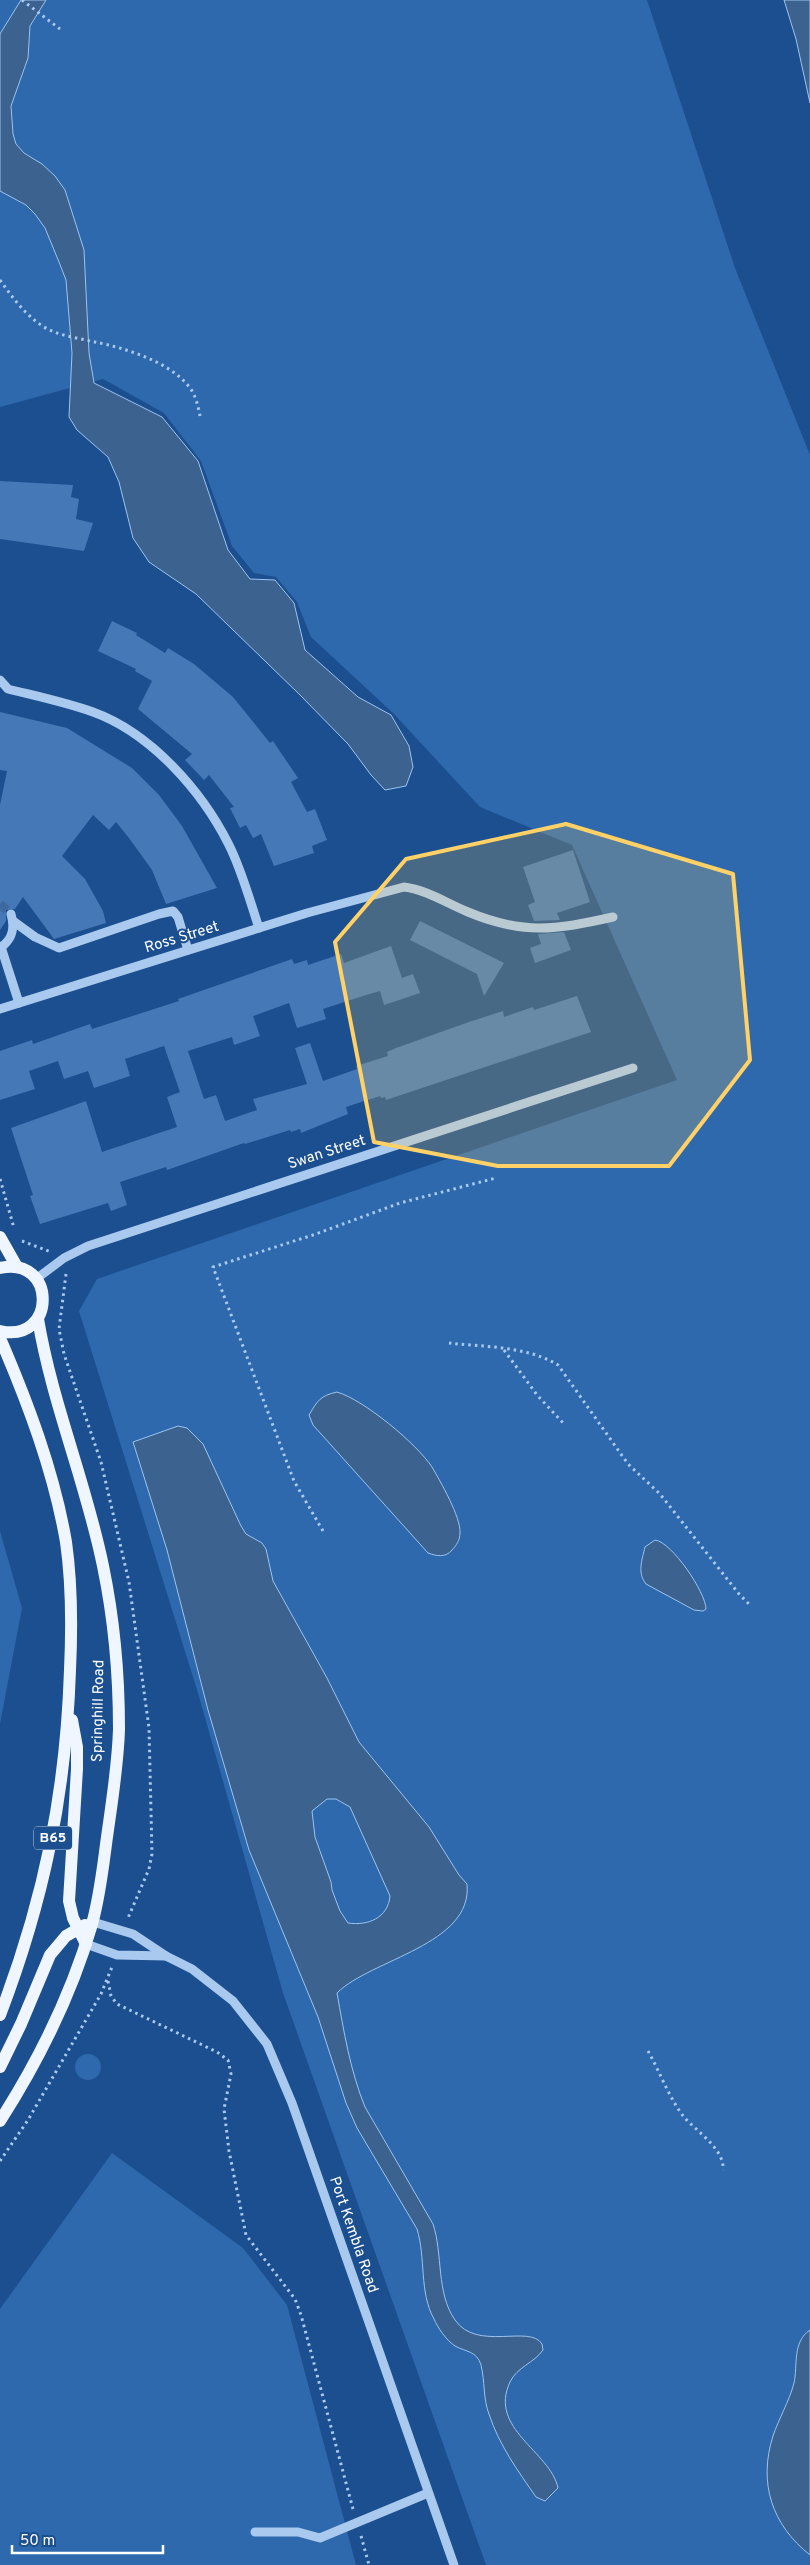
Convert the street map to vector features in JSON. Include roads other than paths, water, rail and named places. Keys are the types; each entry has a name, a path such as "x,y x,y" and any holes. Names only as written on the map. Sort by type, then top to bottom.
{"main road":[{"path":"0,1236 17,1267 36,1279 43,1294 43,1303 38,1319 30,1327 19,1332 0,1331"},
{"path":"0,1268 17,1267"},
{"name":"Springhill Road","path":"0,2121 32,2066 69,1989 93,1922 100,1886 119,1730 116,1649 103,1566 90,1512 45,1363 38,1319"},
{"name":"Springhill Road","path":"0,1338 34,1422 59,1509 66,1542 71,1590 69,1709 57,1818 48,1860 22,1955 0,2015"},
{"path":"69,1709 77,1748 69,1891 71,1910 86,1944"},
{"path":"0,2067 21,2024 50,1955 58,1943 78,1928 93,1922"}],"street":[{"path":"0,680 8,689 94,712 127,730 156,752 207,808 225,838 259,928"},
{"name":"Ross Street","path":"0,1009 331,906 373,897 398,888 418,889 468,912 517,928 535,929 576,925 613,917"},
{"path":"19,1003 1,948 12,936 12,917 35,937 59,948 159,914 173,912 178,917 188,950"},
{"name":"Swan Street","path":"36,1279 64,1258 88,1246 633,1068"},
{"name":"Port Kembla Road","path":"93,1922 133,1934 166,1956 192,1968 233,2001 267,2044 292,2103 454,2565"},
{"name":"Port Kembla Road","path":"86,1944 117,1955 166,1956"},
{"path":"255,2532 298,2532 320,2538 428,2493"}],"tunnel":[{"path":"0,904 11,914"}]}
